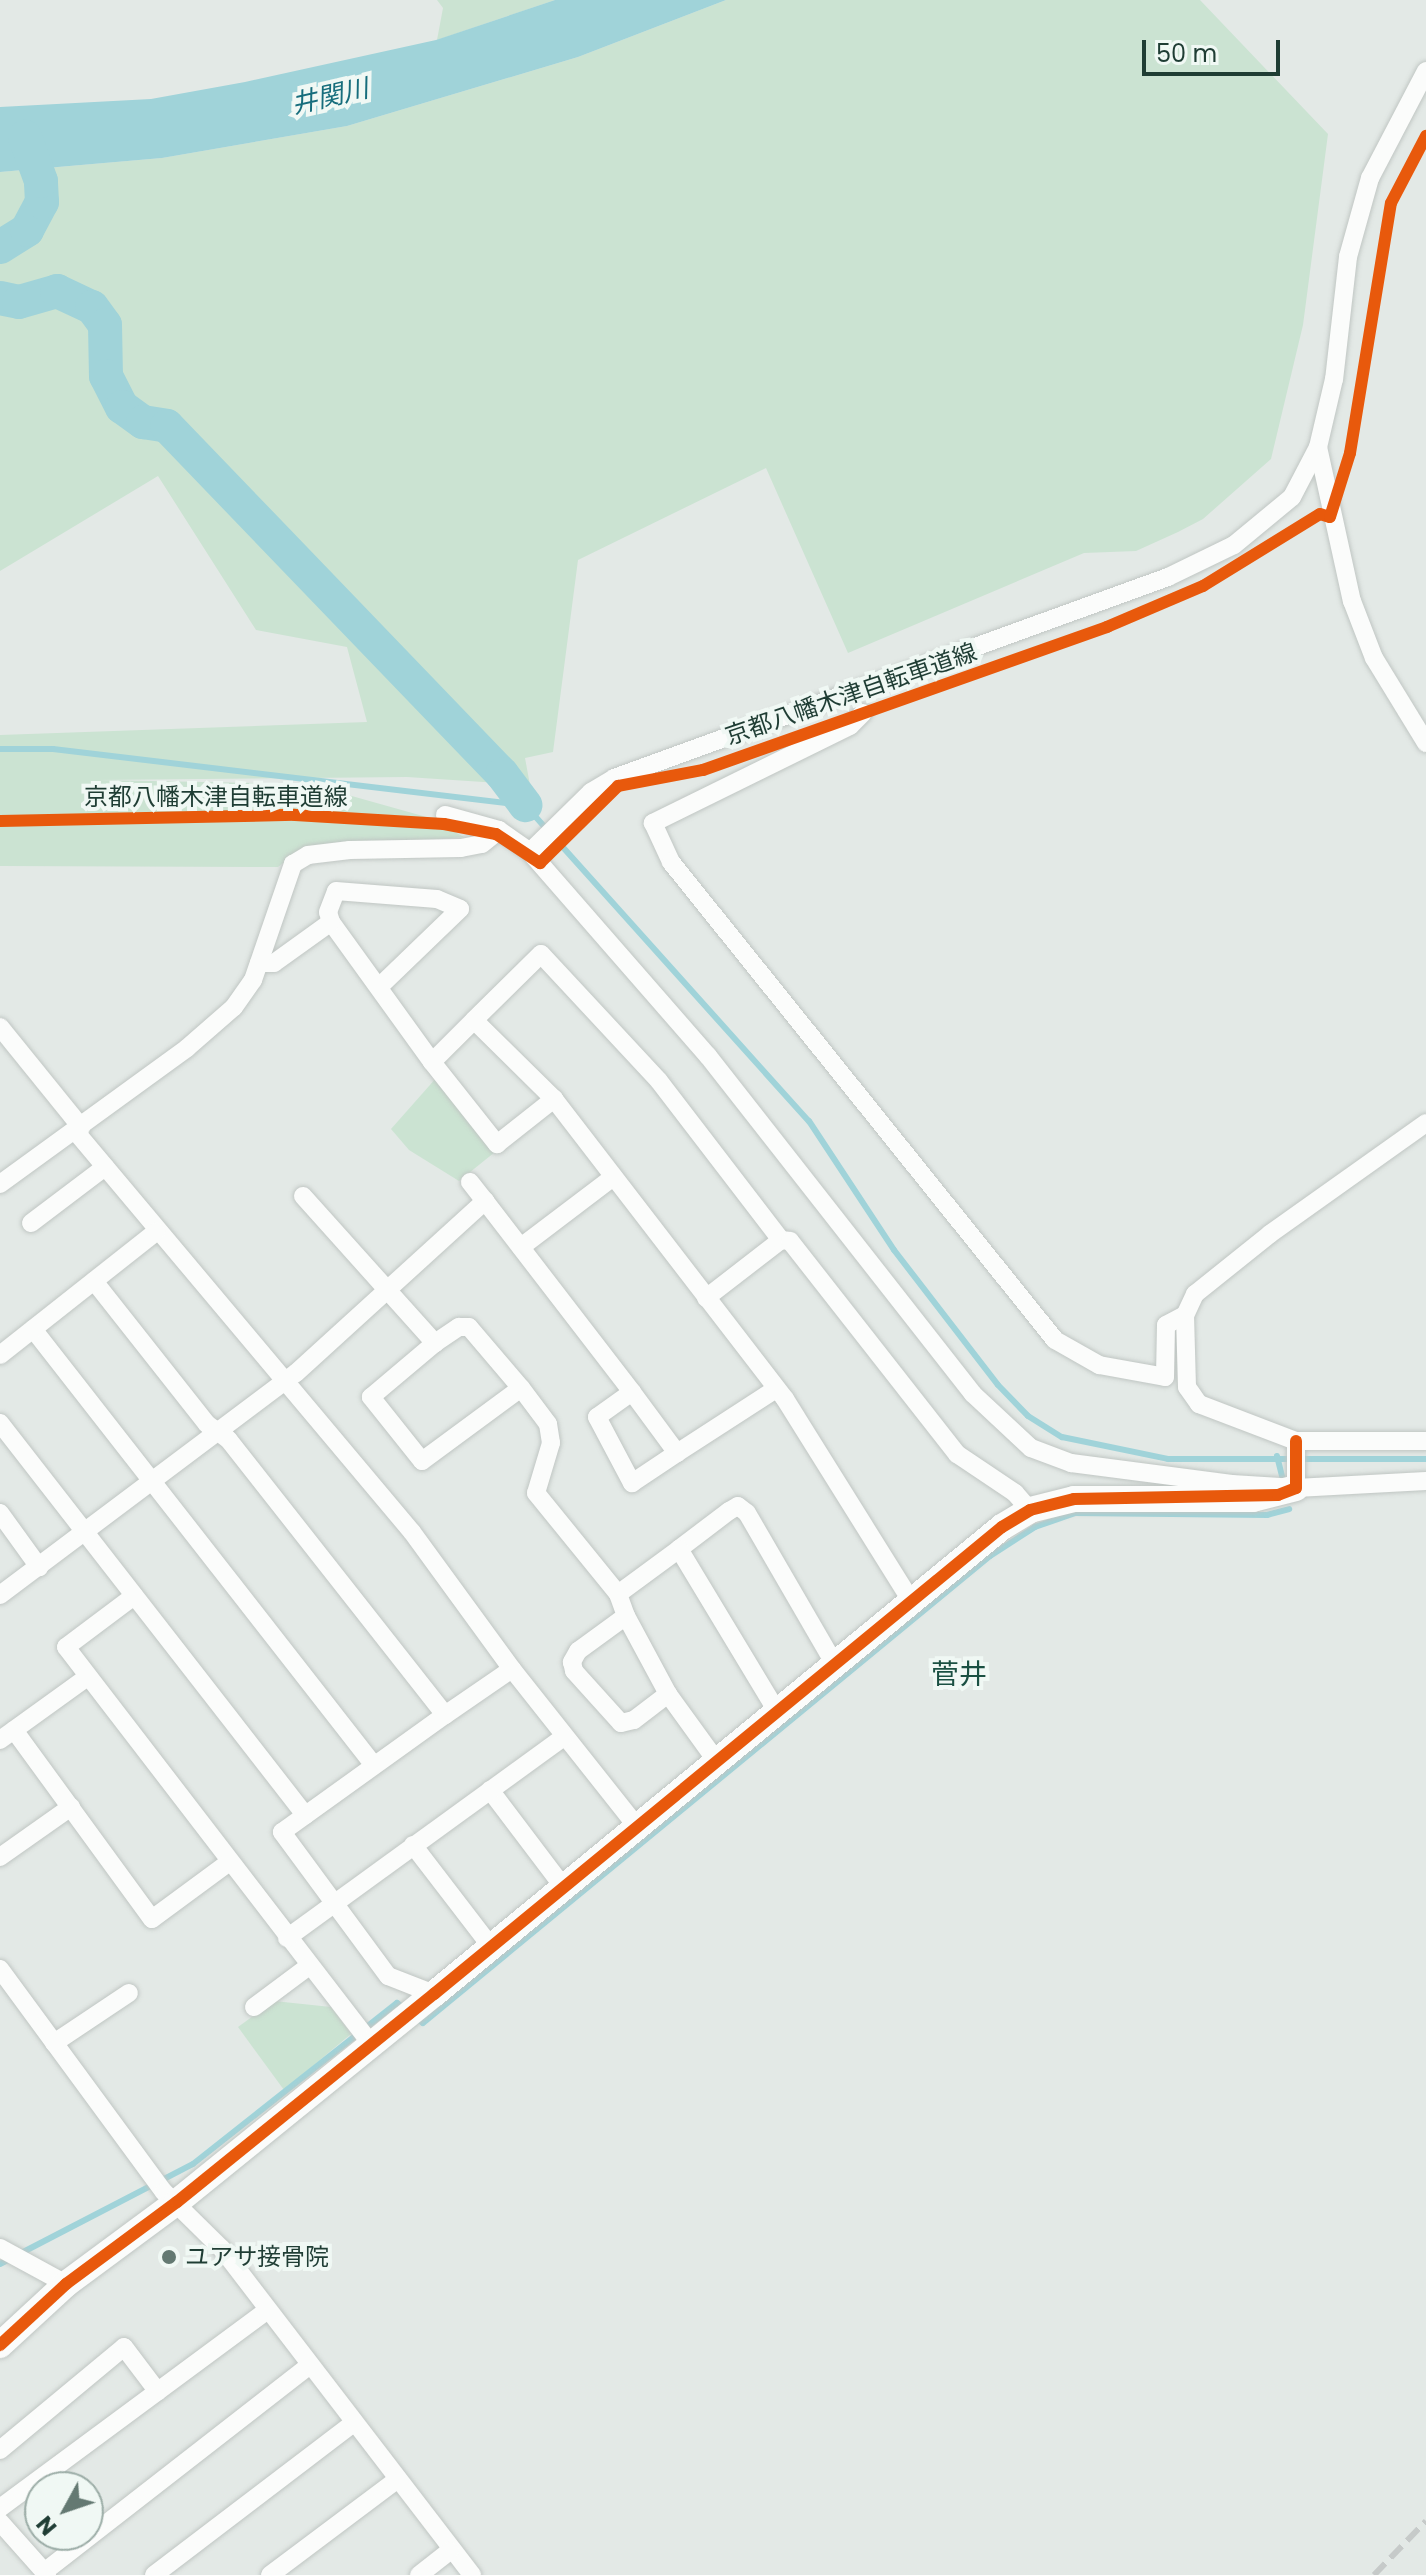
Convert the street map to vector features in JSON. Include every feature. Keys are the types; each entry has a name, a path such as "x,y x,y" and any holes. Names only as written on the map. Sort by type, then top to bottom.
{"street":[{"path":"533,850 563,824 591,792 614,778 1154,583 1234,545 1292,497 1318,447 1334,379 1348,257 1370,178 1426,71"},
{"path":"1318,447 1352,601 1374,658 1426,743"},
{"path":"863,713 836,733 653,823 671,862 1055,1340 1099,1365 1165,1377 1166,1325 1185,1315"},
{"path":"445,815 499,830 533,850 708,1056 1000,1423 1031,1448 1071,1463 1296,1481 1426,1481"},
{"path":"0,1184 79,1130 225,1016 253,980 282,888 293,864 308,855 461,848 482,844 499,830"},
{"path":"379,987 460,909 437,899 336,891 328,912 331,922 432,1062 497,1144 554,1099"},
{"path":"259,963 274,963 331,922"},
{"path":"432,1062 541,954 659,1081 781,1240"},
{"path":"474,1020 554,1099 776,1389 911,1601"},
{"path":"0,1027 156,1232 421,1543 512,1669 639,1829"},
{"path":"1426,1123 1270,1234 1195,1294 1185,1315 1187,1387 1199,1404 1296,1446 1426,1441"},
{"path":"31,1223 105,1167"},
{"path":"521,1247 612,1178"},
{"path":"470,1182 677,1453"},
{"path":"303,1196 435,1343"},
{"path":"0,1595 87,1533 283,1381 485,1201"},
{"path":"0,1355 156,1232"},
{"path":"706,1298 781,1240 790,1241 957,1454 1015,1493 1030,1510"},
{"path":"94,1281 217,1432 228,1439 445,1715"},
{"path":"521,1388 422,1461 371,1397 435,1343 459,1327 469,1327 521,1388 550,1430 536,1493 618,1594 626,1616 668,1694 718,1763"},
{"path":"33,1329 373,1764"},
{"path":"632,1392 597,1417 632,1483 776,1389"},
{"path":"0,1423 305,1815"},
{"path":"1296,1446 1296,1481"},
{"path":"0,2345 66,2284 177,2202 370,2043 639,1829 911,1601 1030,1510 1074,1499 1253,1499 1296,1481"},
{"path":"618,1594 738,1506 747,1513 835,1665"},
{"path":"0,1513 39,1567"},
{"path":"679,1549 778,1713"},
{"path":"134,1596 66,1647 86,1678 228,1863 370,2043"},
{"path":"626,1616 578,1651 574,1671 621,1723 634,1720 668,1694"},
{"path":"434,1994 388,1976 282,1832 373,1764 512,1669"},
{"path":"86,1678 7,1735 71,1807 152,1919 228,1863"},
{"path":"287,1938 564,1737"},
{"path":"490,1790 565,1889"},
{"path":"0,1857 71,1807"},
{"path":"413,1845 492,1948"},
{"path":"254,2007 309,1966"},
{"path":"0,1969 177,2202 222,2249 395,2481 472,2575"},
{"path":"54,2043 129,1993"},
{"path":"0,2248 66,2284"},
{"path":"0,2508 268,2310"},
{"path":"0,2450 124,2347 158,2392"},
{"path":"0,2522 45,2574 309,2366"},
{"path":"154,2575 352,2424"},
{"path":"270,2575 395,2481"},
{"path":"419,2575 450,2551"}],"green space":[{"path":"437,0 555,0 437,40 443,8"},
{"path":"726,0 1200,0 1328,134 1303,325 1271,459 1203,519 1178,532 1136,551 1084,553 848,653 766,468 578,560 553,752 525,758 530,785 407,777 97,780 309,784 430,818 464,837 300,850 278,867 0,866 0,735 367,722 347,647 256,630 158,476 0,571 0,172 162,158 347,126 578,57"},
{"path":"437,1077 495,1152 459,1181 409,1150 391,1129"},
{"path":"274,2001 331,2007 351,2034 284,2090 238,2027"}],"water":[{"name":"井関川","path":"555,0 726,0 578,57 347,126 162,158 0,172 0,107 151,99 245,82 436,40"}],"waterway":[{"path":"0,247 27,230 42,202 41,181 25,137"},
{"path":"0,298 19,302 57,291 92,307 105,325 106,376 122,407 143,422 167,426 502,774 525,805"},
{"path":"0,749 53,749 525,805 809,1121 894,1250 998,1385 1028,1416 1062,1437 1168,1459 1426,1459"},
{"path":"1277,1456 1282,1476"},
{"path":"416,2017 423,2023 990,1556 1035,1527 1075,1513 1267,1515 1289,1509"},
{"path":"0,2264 193,2164 397,2003 404,2008"}],"railway":[{"path":"1374,2575 1426,2521"}],"cycle path":[{"name":"京都八幡木津自転車道線","path":"0,821 295,815 444,824 496,834 540,863 618,786 703,770 1107,627 1203,586 1320,514 1330,517 1350,453 1391,203 1426,136"},
{"path":"0,2345 66,2284 177,2202 1002,1527 1030,1510 1074,1499 1278,1495 1296,1488 1296,1441"}],"place":[{"name":"ユアサ接骨院","path":"169,2257"}],"district":[{"name":"菅井","path":"959,1675"}]}
